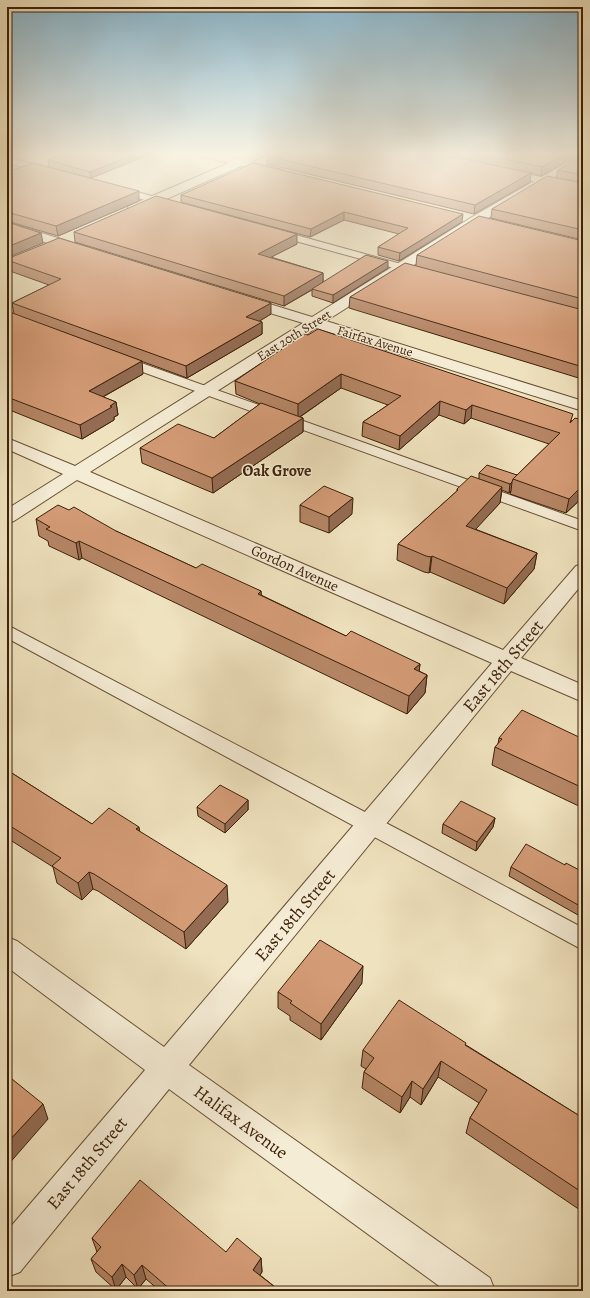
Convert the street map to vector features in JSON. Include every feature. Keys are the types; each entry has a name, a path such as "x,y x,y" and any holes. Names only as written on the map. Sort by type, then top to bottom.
{"street":[{"path":"119,215 125,213"},
{"name":"East 20th Street","path":"7,517 488,213"},
{"path":"457,215 495,224"},
{"path":"7,226 98,255"},
{"path":"40,250 77,234"},
{"name":"Fairfax Avenue","path":"226,294 583,406"},
{"name":"Gordon Avenue","path":"7,443 583,694"},
{"name":"East 18th Street","path":"7,1259 583,570"},
{"name":"Halifax Avenue","path":"7,950 167,1068 477,1291"}],"lane":[{"path":"266,230 432,275"},
{"path":"110,356 583,526"},
{"path":"7,631 371,824 583,940"}],"building":[{"path":"9,213 88,213 56,226"},
{"path":"118,213 217,213 297,234 258,254 323,273 284,296 74,232"},
{"path":"248,213 343,213 311,229"},
{"path":"346,213 457,213 463,214 400,253 378,247 408,228"},
{"path":"507,213 583,213 583,230"},
{"path":"479,216 583,241 583,299 417,255"},
{"path":"7,222 41,233 7,247"},
{"path":"59,238 271,303 246,317 262,322 186,366 12,303 61,279 7,259"},
{"path":"366,255 388,261 333,295 312,289"},
{"path":"405,263 583,310 583,367 350,297"},
{"path":"7,311 142,361 89,391 116,402 110,406 112,407 80,425 7,397"},
{"path":"318,329 573,414 570,423 575,418 583,420 583,485 569,499 513,479 560,433 472,405 466,410 440,401 400,436 363,422 401,396 341,374 298,404 235,381 304,334 308,335"},
{"path":"261,403 303,418 212,478 140,448 178,424 214,438"},
{"path":"487,465 517,475 510,484 479,473"},
{"path":"471,476 502,487 466,526 537,553 507,588 432,556 426,556 398,544 458,490 457,489"},
{"path":"324,486 353,498 329,517 300,505"},
{"path":"58,505 69,510 74,507 116,531 196,568 202,564 261,591 258,594 346,636 351,631 420,664 414,669 427,675 409,696 79,541 76,543 46,529 50,527 36,519"},
{"path":"522,710 583,739 583,788 495,747 502,739 499,738"},
{"path":"7,770 92,824 109,808 139,827 136,829 227,885 184,932 94,874 89,872 78,883 52,866 61,858 7,824"},
{"path":"220,785 248,800 225,824 197,807"},
{"path":"461,801 495,818 477,842 443,824"},
{"path":"526,844 565,865 566,863 583,872 583,902 580,906 511,867"},
{"path":"320,940 363,966 321,1024 290,1003 292,1001 278,992"},
{"path":"399,1000 466,1043 465,1045 583,1118 583,1193 470,1118 487,1090 441,1061 423,1089 412,1081 402,1097 364,1072 374,1058 363,1050"},
{"path":"7,1075 43,1104 7,1143"},
{"path":"140,1180 226,1252 237,1238 261,1258 253,1270 280,1291 172,1291 142,1265 134,1275 122,1264 112,1277 91,1259 101,1247 92,1238"}],"district":[{"name":"Oak Grove","path":"277,471"}]}
